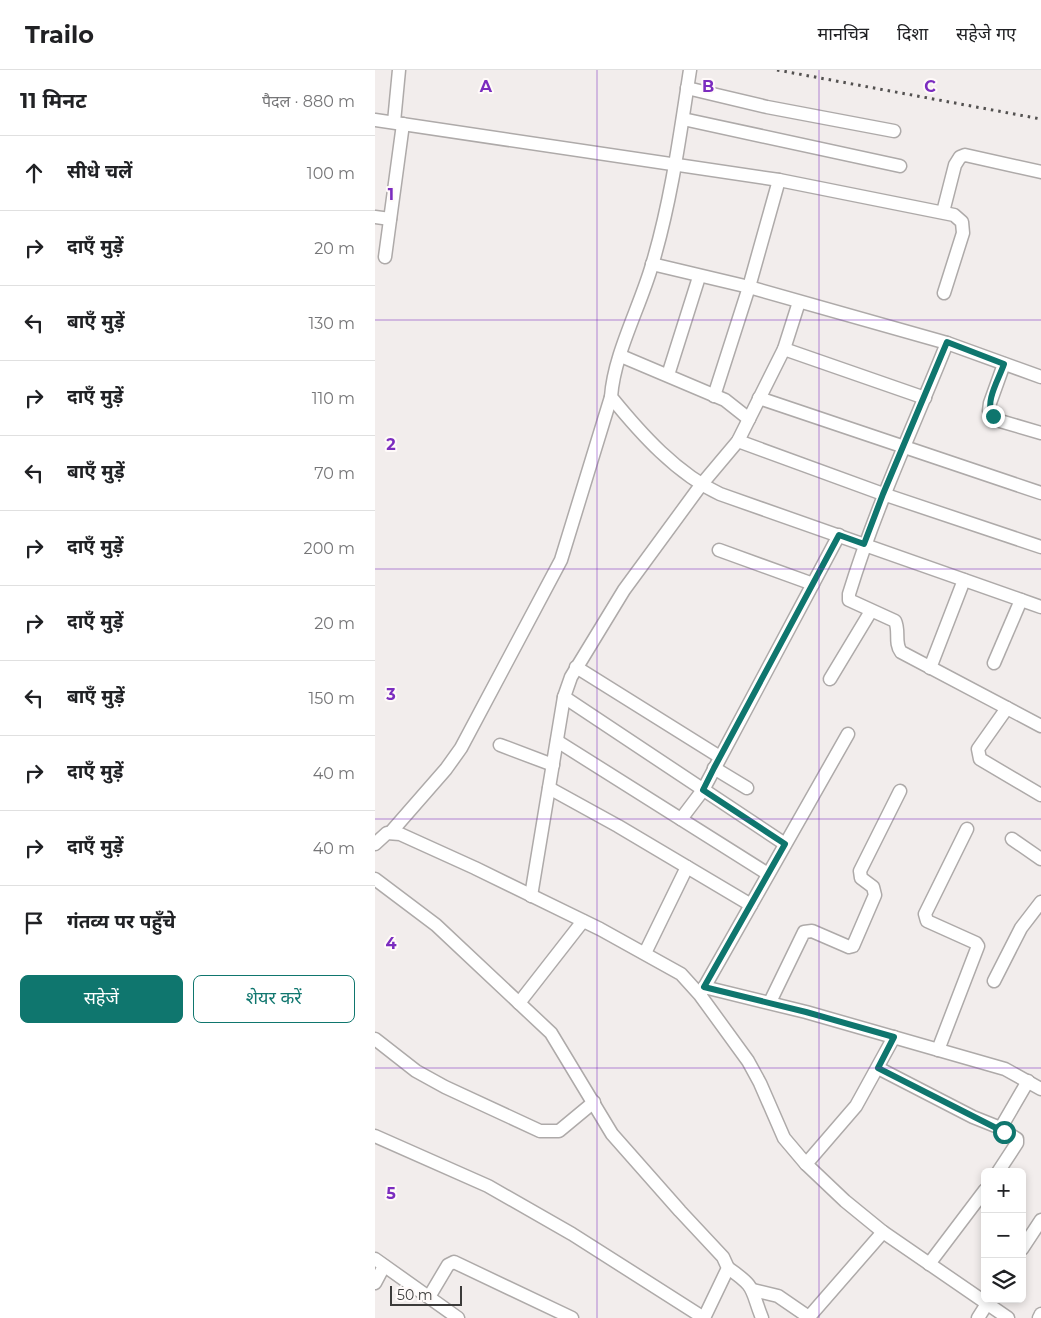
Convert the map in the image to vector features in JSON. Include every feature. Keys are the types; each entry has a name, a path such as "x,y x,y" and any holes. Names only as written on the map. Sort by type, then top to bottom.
{"street":[{"path":"385,257 398,123 399,70"},
{"path":"375,844 391,832 446,770 461,748 553,579 567,542 611,397 612,384 653,264 675,166 690,70"},
{"path":"687,88 894,131"},
{"path":"683,119 900,166"},
{"path":"375,120 779,180 954,215 962,222 963,233 944,292"},
{"path":"943,212 960,157 965,155 1041,172"},
{"path":"714,396 749,287 779,180"},
{"path":"375,217 390,219"},
{"path":"653,264 699,277 749,287 947,342 1041,377"},
{"path":"668,375 699,277"},
{"path":"531,896 564,697 577,667 624,590 701,485 738,441 784,349 799,302"},
{"path":"947,342 883,494 864,544 849,598 853,604 895,621 898,627 899,650 1041,726"},
{"path":"784,349 925,398"},
{"path":"621,356 725,400 749,418"},
{"path":"1004,364 989,411 1000,421 1041,433"},
{"path":"611,397 686,474 701,485 720,494 1041,607"},
{"path":"759,398 1041,493"},
{"path":"738,441 883,494 1041,547"},
{"path":"681,819 703,790 839,535"},
{"path":"719,550 813,584"},
{"path":"930,668 965,580"},
{"path":"994,663 1021,600"},
{"path":"830,679 871,611"},
{"path":"577,667 717,762 747,788"},
{"path":"564,697 785,844"},
{"path":"1007,708 978,749 977,754 979,759 1041,795"},
{"path":"702,991 848,734"},
{"path":"557,741 769,874"},
{"path":"500,745 553,765"},
{"path":"549,788 751,905"},
{"path":"770,1002 804,932 813,931 849,947 853,946 875,896 873,886 861,878 859,871 901,791"},
{"path":"938,1050 978,946 976,943 927,921 925,914 967,829"},
{"path":"391,832 475,868 583,921 681,974 702,991 760,1083 784,1138 806,1164 845,1201 883,1232 981,1297"},
{"path":"1012,839 1041,859"},
{"path":"645,954 687,867"},
{"path":"375,879 436,925 551,1033 612,1134 679,1211 723,1257 728,1268 745,1280 753,1290 762,1318"},
{"path":"994,981 1021,928 1041,902"},
{"path":"519,1003 583,921"},
{"path":"702,991 770,1002 1005,1069 1041,1089"},
{"path":"806,1164 856,1106 894,1037"},
{"path":"375,1039 416,1071 445,1087 540,1131 559,1130 593,1102"},
{"path":"878,1068 973,1117 1003,1129 1017,1139 1001,1168"},
{"path":"1003,1129 1003,1124 1028,1081"},
{"path":"375,1136 488,1186 571,1234 704,1318 728,1268"},
{"path":"929,1264 981,1195"},
{"path":"1026,1243 1041,1220"},
{"path":"753,1290 778,1296 810,1318 883,1232"},
{"path":"375,1284 380,1262 458,1318"},
{"path":"429,1297 448,1265 454,1262 572,1318"},
{"path":"978,1318 988,1303"},
{"path":"990,1303 1008,1318"},
{"path":"1039,1318 1041,1314"}],"railway":[{"path":"777,70 1041,119"}],"route":[{"path":"993,416 989,411 990,403 1004,364 947,342 864,544 839,535 714,768 703,790 785,844 704,987 770,1002 894,1037 878,1068 973,1117 1003,1129 1004,1132"}]}
